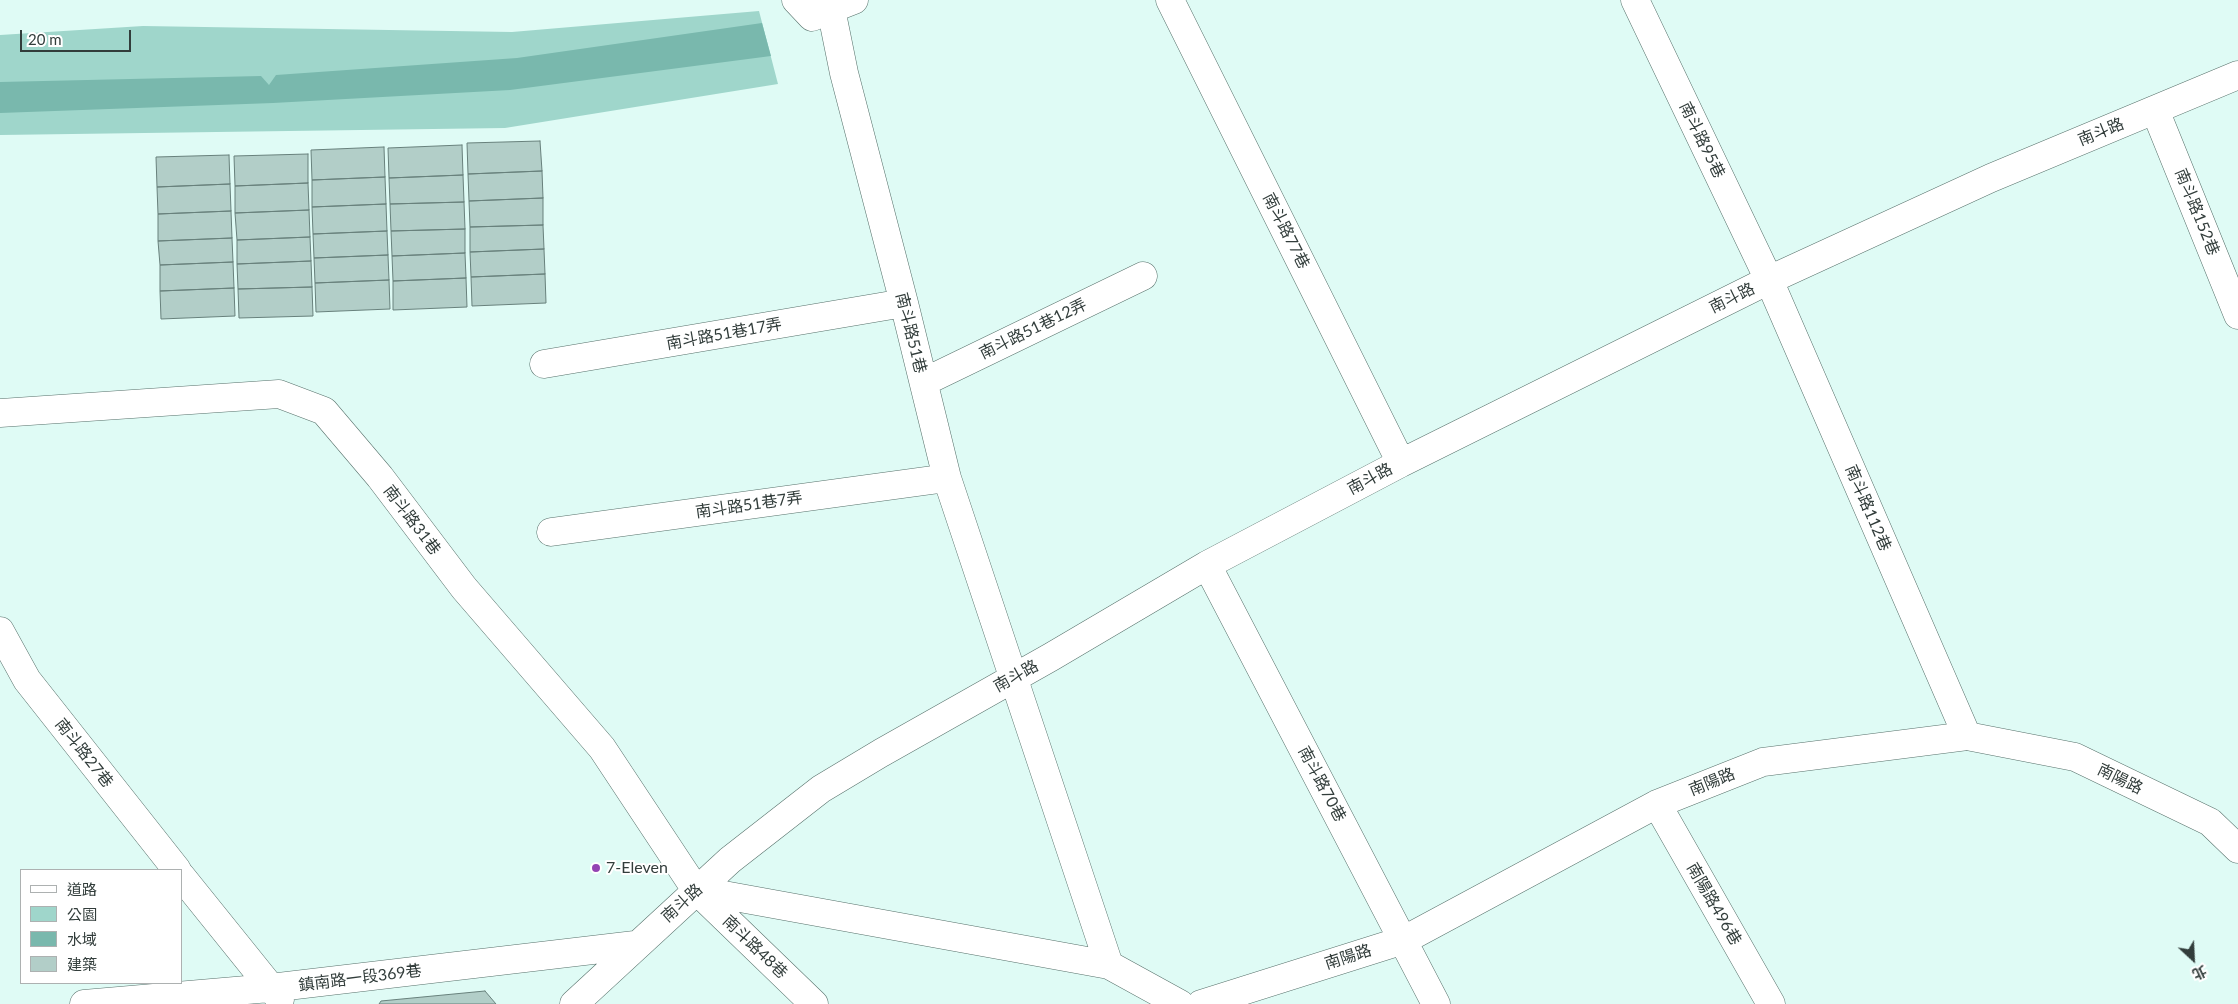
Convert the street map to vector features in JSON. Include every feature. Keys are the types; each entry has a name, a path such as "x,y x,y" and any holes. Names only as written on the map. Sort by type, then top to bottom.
{"street":[{"path":"796,0 812,17 842,4"},
{"name":"南斗路77巷","path":"1170,0 1401,463"},
{"name":"南斗路95巷","path":"1635,0 1769,280"},
{"name":"南斗路51巷","path":"842,4 844,73 947,478 1109,965"},
{"name":"南斗路","path":"574,1004 696,890 764,833 821,789 1207,565 1401,463 1769,280 1991,178 2238,76"},
{"name":"南斗路152巷","path":"2156,110 2238,314"},
{"name":"南斗路51巷12弄","path":"924,382 1143,276"},
{"name":"南斗路112巷","path":"1769,280 1967,736"},
{"name":"南斗路51巷17弄","path":"544,364 904,303"},
{"name":"南斗路31巷","path":"0,413 279,394 324,411 380,477 464,588 602,748 696,890"},
{"name":"南斗路51巷7弄","path":"551,532 947,478"},
{"name":"南斗路70巷","path":"1207,565 1436,1004"},
{"name":"南斗路27巷","path":"0,631 27,680 176,869"},
{"name":"南陽路","path":"1202,1004 1404,940 1657,804 1763,762 1967,736 2075,757 2210,822 2238,849"},
{"name":"南陽路496巷","path":"1657,804 1771,1004"},
{"path":"182,877 278,996"},
{"path":"696,890 1109,965 1180,1004"},
{"name":"南斗路48巷","path":"696,890 814,1004"},
{"name":"鎮南路一段369巷","path":"84,1004 278,996 635,946"}],"green space":[{"path":"759,11 778,84 505,128 0,135 0,35 143,26 512,32"}],"water":[{"path":"762,23 771,56 510,90 273,103 0,113 0,82 261,76 269,85 276,75 517,58"}],"building":[{"path":"540,141 542,171 468,174 467,143"},
{"path":"462,145 463,175 389,178 388,148"},
{"path":"384,147 385,177 312,180 311,150"},
{"path":"308,154 308,183 235,186 234,156"},
{"path":"229,155 230,184 157,187 156,157"},
{"path":"542,171 543,198 469,201 468,174"},
{"path":"463,175 464,202 390,204 389,178"},
{"path":"385,177 386,204 312,207 312,180"},
{"path":"308,183 309,210 235,213 235,186"},
{"path":"230,184 231,211 158,214 157,187"},
{"path":"543,198 543,225 470,227 469,201"},
{"path":"464,202 465,229 391,231 390,204"},
{"path":"386,204 387,231 313,234 312,207"},
{"path":"309,210 310,237 237,240 235,213"},
{"path":"231,211 232,238 158,241 158,214"},
{"path":"543,225 544,249 470,252 470,227"},
{"path":"465,229 465,253 392,256 391,231"},
{"path":"387,231 388,255 314,258 313,234"},
{"path":"310,237 311,261 237,264 237,240"},
{"path":"232,238 233,262 160,265 158,241"},
{"path":"544,249 545,274 471,277 470,252"},
{"path":"465,253 466,278 393,281 392,256"},
{"path":"388,255 389,280 315,283 314,258"},
{"path":"311,261 312,287 238,289 237,264"},
{"path":"233,262 234,288 160,291 160,265"},
{"path":"545,274 546,303 472,306 471,277"},
{"path":"466,278 467,307 393,310 393,281"},
{"path":"389,280 390,309 316,312 315,283"},
{"path":"312,287 313,316 239,318 238,289"},
{"path":"234,288 235,316 161,319 160,291"},
{"path":"485,991 496,1004 379,1004 381,1001"}],"place":[{"name":"7-Eleven","path":"596,868"}]}
